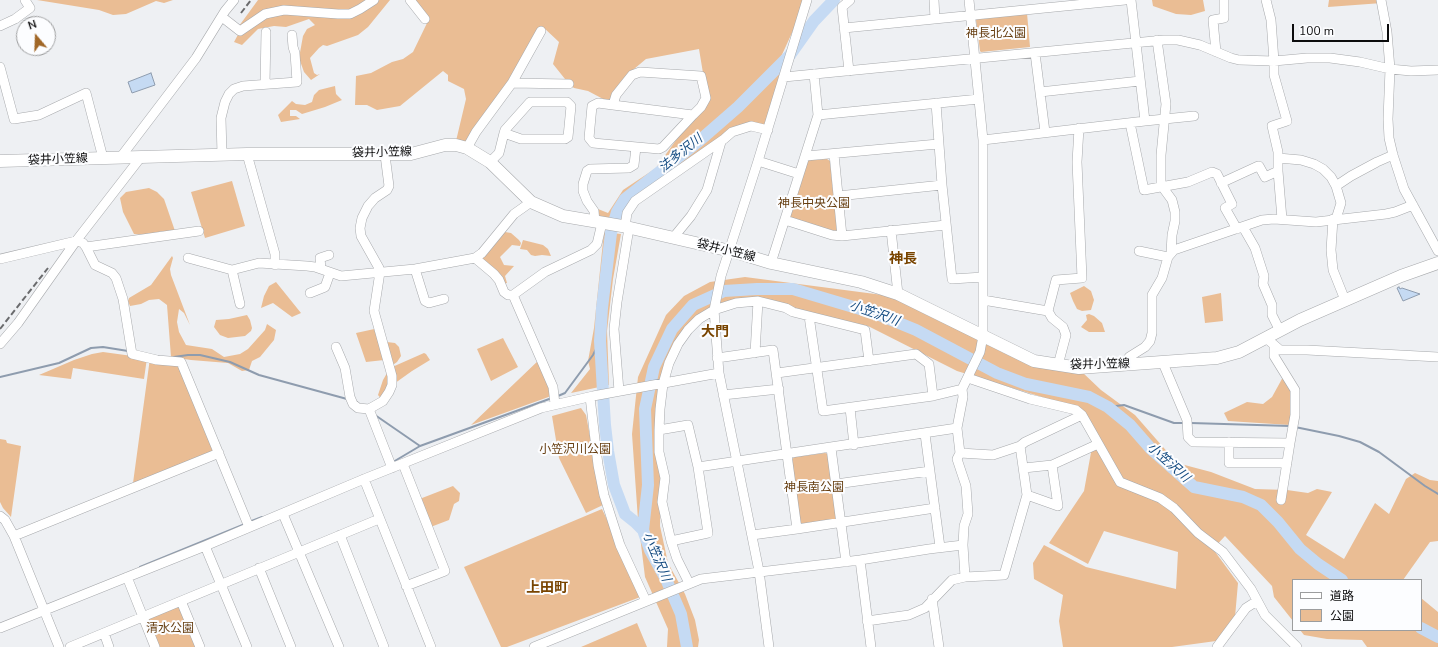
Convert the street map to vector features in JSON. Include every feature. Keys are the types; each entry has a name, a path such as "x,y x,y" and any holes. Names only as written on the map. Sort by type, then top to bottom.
{"main road":[{"name":"袋井小笠線","path":"0,161 222,154 386,155 411,154 445,145 456,145 467,148 490,162 531,202 563,216 625,227 730,251 771,263 861,282 898,294 1034,361 1078,368 1217,358 1239,352 1270,342 1280,331 1300,320 1401,276 1438,263"}],"street":[{"path":"0,26 15,19 30,8 25,0"},
{"path":"120,158 196,58 234,0"},
{"path":"222,17 240,31 265,14 284,10 350,14 374,0"},
{"path":"410,0 425,19"},
{"path":"769,647 759,571 719,373 714,309 721,276 768,130 807,0"},
{"path":"850,0 842,7 850,71"},
{"path":"934,0 935,19"},
{"path":"965,577 963,545 964,526 968,514 966,486 957,459 960,453 957,428 963,397 962,389 980,352 984,336 983,140 969,0"},
{"path":"844,28 1125,0"},
{"path":"1131,0 1145,121"},
{"path":"1216,52 1213,20 1224,18 1224,0"},
{"path":"1266,0 1271,20 1274,74 1286,121 1272,126 1278,152 1282,219"},
{"path":"1381,0 1388,32 1390,69 1388,119 1389,138 1404,190 1438,251"},
{"path":"467,148 476,132 512,83 541,31"},
{"path":"265,84 266,32"},
{"path":"222,154 221,118 225,102 229,94 234,89 243,86 297,82 292,35"},
{"path":"784,77 1157,40 1178,40 1200,45 1239,60 1274,61 1307,58 1330,58 1360,62 1390,69 1411,71 1438,70"},
{"path":"1127,365 1129,357 1145,347 1150,341 1152,333 1152,295 1162,278 1170,255 1172,235 1176,221 1172,200 1161,185 1161,155 1166,104 1157,40"},
{"path":"1035,53 1045,132"},
{"path":"0,67 14,119 39,115 86,93 103,158"},
{"path":"613,105 616,95 632,75 640,72 701,76 706,98 702,108 693,114 663,147 659,149 592,143 589,138 592,106 598,103 613,105 693,114"},
{"path":"771,263 818,115 814,74"},
{"path":"1040,92 1140,81"},
{"path":"512,83 569,84"},
{"path":"818,115 979,99"},
{"path":"490,162 499,153 504,133 505,130 530,102 567,102 571,106 568,137 565,139 521,139 504,133"},
{"path":"936,103 938,144 952,278 983,277"},
{"path":"0,107 10,104"},
{"path":"983,140 1194,116"},
{"path":"1130,123 1144,190 1188,182 1212,172 1217,174 1232,204 1225,208 1255,248 1264,276 1263,284 1272,305 1272,315 1280,331"},
{"path":"615,392 614,329 627,213 635,201 721,142 734,131 751,126 768,130"},
{"path":"1058,365 1066,335 1063,327 1052,318 1048,311 1056,280 1082,278 1077,162 1079,128"},
{"path":"673,238 691,216 707,190 721,142"},
{"path":"806,156 938,144"},
{"path":"475,258 494,274 499,280 504,292 508,295 513,295 545,272 591,250 597,244 601,223 587,201 584,191 583,184 587,171 590,168 629,168 634,164 636,147"},
{"path":"247,154 275,254 275,264"},
{"path":"834,154 842,236"},
{"path":"336,347 345,368 350,397 353,404 358,408 369,409 386,398 392,385 392,376 374,311 380,272 361,236 360,228 362,218 368,206 375,198 387,190 389,186 386,155"},
{"path":"1336,186 1351,176 1393,155"},
{"path":"0,344 18,323 76,241 141,157"},
{"path":"1278,158 1301,160 1323,168 1331,177 1336,186 1342,203 1334,219 1331,250 1333,270 1345,300"},
{"path":"758,161 799,174"},
{"path":"1221,183 1259,166 1265,177 1278,171"},
{"path":"838,196 942,185"},
{"path":"188,258 232,270 259,263 315,267 341,276 415,269 462,262 475,258 482,253 514,214 531,202"},
{"path":"1170,255 1174,250 1262,220 1282,219 1316,222 1395,212 1413,205"},
{"path":"785,220 832,235 842,236 946,225"},
{"path":"891,230 898,294"},
{"path":"86,247 199,231"},
{"path":"0,259 76,241 83,243 95,265 112,273 116,278 122,299 132,354 156,360 181,362 249,527"},
{"path":"1139,251 1170,255"},
{"path":"310,293 325,287 325,271 320,258 330,255"},
{"path":"415,269 425,300 429,303 444,299"},
{"path":"232,270 240,304"},
{"path":"513,295 553,387 555,404"},
{"path":"983,300 1048,311"},
{"path":"755,353 758,301"},
{"path":"686,584 671,541 662,502 665,478 659,452 659,430 661,384 678,344 688,330 698,319 714,309 736,303 758,301 786,308 793,312 865,330 869,361"},
{"path":"809,316 823,411 933,396 962,389"},
{"path":"1270,342 1280,350 1438,357"},
{"path":"1270,342 1274,356 1295,390 1295,415 1281,500"},
{"path":"717,358 773,350 797,529"},
{"path":"777,373 916,354 929,364 933,396"},
{"path":"1163,363 1187,420 1188,437 1193,442 1290,443"},
{"path":"0,628 205,546 364,479 541,408 615,392 719,373"},
{"path":"969,377 1030,399 1076,410 1082,415 1120,482 1160,498 1174,508 1198,533 1223,552 1246,583 1265,616 1297,647"},
{"path":"723,395 779,389"},
{"path":"591,397 598,465 604,495 620,545 647,600"},
{"path":"850,408 854,444"},
{"path":"369,409 392,468"},
{"path":"960,453 993,455 1020,446 1025,442 1082,415"},
{"path":"659,430 688,424 698,467 708,533 671,541"},
{"path":"698,467 926,434 957,428"},
{"path":"926,434 940,547"},
{"path":"1229,442 1229,463 1287,463"},
{"path":"1024,468 1052,465 1098,444"},
{"path":"867,621 910,615 925,608 932,599 952,580 965,577 1004,575 1027,495 1020,446"},
{"path":"831,448 846,562"},
{"path":"14,536 219,453"},
{"path":"403,464 445,571 406,586"},
{"path":"1027,495 1058,506 1052,465"},
{"path":"836,484 930,471"},
{"path":"364,479 430,645 420,647"},
{"path":"752,535 935,508"},
{"path":"283,514 339,647"},
{"path":"0,516 5,520 14,536 59,647"},
{"path":"70,647 379,519"},
{"path":"340,535 384,647"},
{"path":"534,647 701,579 846,562 940,547 963,545"},
{"path":"205,546 247,647"},
{"path":"860,560 871,647"},
{"path":"259,568 291,647"},
{"path":"127,577 155,647"},
{"path":"932,599 940,647"},
{"path":"181,601 200,647"},
{"path":"1217,647 1246,608 1257,601"},
{"path":"104,633 109,647"}],"green space":[{"path":"37,0 173,0 164,3 156,1 126,14 113,15 99,10"},
{"path":"258,0 373,0 334,16 378,0 390,0 368,27 358,35 327,46 323,45 319,48 310,58 314,73 317,75 320,74 311,80 304,72 299,58 303,36 307,29 315,25 309,19 286,27 274,26 258,29 242,45 234,42 240,31 239,26"},
{"path":"408,0 807,0 780,59 785,66 768,130 751,126 734,131 635,201 625,227 600,219 598,209 608,213 623,190 656,168 707,97 699,49 646,59 634,69 609,100 605,100 588,91 574,88 569,84 553,64 559,42 543,27 512,83 465,147 456,141 466,99 464,89 448,81 448,75 443,71 400,106 377,110 367,105 355,105 356,76 371,73 392,62 403,59 413,52 428,21"},
{"path":"1152,0 1203,0 1205,11 1191,15 1176,14 1153,6"},
{"path":"1329,0 1381,0 1382,3 1328,7"},
{"name":"神長北公園","path":"1027,13 1030,47 980,51 976,20 979,18"},
{"path":"335,86 336,94 342,100 302,114 296,110 290,110 290,116 296,116 300,119 281,122 278,115 292,101 296,104 305,105 312,102 314,95 319,90"},
{"name":"神長中央公園","path":"827,159 830,161 837,230 835,233 789,217 808,160"},
{"path":"232,181 245,226 205,238 191,192"},
{"path":"149,188 157,192 164,199 175,231 163,231 145,235 134,234 123,212 120,198 126,192"},
{"path":"505,232 511,233 521,243 520,246 512,245 500,257 504,265 514,266 505,276 507,283 503,284 480,258"},
{"path":"604,232 621,234 613,279 607,331 609,385 571,393 590,369 588,361 594,328"},
{"path":"523,240 543,245 548,249 551,256 535,256 531,255 527,250 520,249"},
{"path":"172,256 173,258 170,269 171,275 190,325 184,313 179,309 177,322 179,332 186,345 212,349 224,357 240,354 248,349 265,330 267,324 276,330 274,340 260,357 252,361 249,370 242,371 228,363 171,357 167,305 159,299 149,300 141,304 130,306 128,301 129,298 151,285"},
{"path":"745,277 898,297 1010,355 1081,371 1101,390 1135,415 1177,463 1211,472 1255,489 1287,490 1308,493 1317,489 1332,492 1306,535 1344,559 1375,503 1389,514 1406,479 1415,473 1430,480 1438,481 1438,541 1430,542 1404,579 1292,579 1292,620 1274,597 1272,586 1225,536 1213,549 1238,583 1235,617 1216,641 1172,647 1063,647 1059,621 1063,595 1034,579 1033,563 1044,545 1086,567 1176,589 1178,552 1104,531 1088,564 1049,543 1084,491 1094,436 1078,408 957,371 868,326 791,311 751,299 707,312 673,355 660,406 660,526 668,563 685,594 695,620 699,640 698,647 667,647 668,629 645,577 638,520 632,434 638,377 666,315 684,296 710,282"},
{"path":"276,282 301,313 292,317 273,303 261,308 264,296 269,286"},
{"path":"1084,286 1091,291 1094,300 1091,310 1082,311 1077,309 1070,293"},
{"path":"1221,293 1223,321 1205,323 1202,297"},
{"path":"1089,314 1094,316 1102,323 1105,332 1089,332 1081,327 1087,320 1086,315"},
{"path":"247,315 252,328 251,331 245,336 228,338 220,335 214,327 216,320"},
{"path":"379,328 387,342 395,343 399,347 401,356 397,362 387,369 384,360 366,362 356,333"},
{"path":"503,338 518,367 491,381 477,349"},
{"path":"103,352 147,358 144,379 73,368 71,379 39,375 74,360"},
{"path":"424,353 430,360 391,386 383,401 378,395 383,380 390,368"},
{"path":"150,358 181,362 215,454 133,483"},
{"path":"541,358 554,395 471,425"},
{"path":"1283,377 1295,393 1290,425 1228,421 1224,413 1247,402 1263,404 1272,397"},
{"name":"小笠沢川公園","path":"581,408 586,415 603,505 586,513 559,458 552,416"},
{"path":"0,439 6,440 7,443 21,446 11,517 0,502"},
{"name":"神長南公園","path":"825,453 828,454 837,518 834,520 803,524 800,523 792,459 795,457"},
{"path":"453,486 460,493 459,501 454,504 449,520 428,528 417,500"},
{"path":"602,509 643,596 507,647 501,647 464,567"},
{"path":"1422,599 1438,612 1438,647 1367,647 1362,640 1327,639 1304,635 1301,631 1422,631"},
{"name":"清水公園","path":"177,607 180,608 196,647 158,647 148,621 150,617"},
{"path":"637,623 647,647 581,647"}],"water":[{"path":"151,73 155,85 132,93 128,82"},
{"path":"1399,287 1400,289 1402,288 1420,294 1403,301 1397,288"}],"waterway":[{"name":"法多沢川","path":"643,530 625,514 614,485 605,425 600,341 602,308 611,233 617,212 625,199 699,141 738,107 790,55 814,21 834,0"},
{"name":"小笠沢川","path":"687,647 681,614 666,579 650,550 643,530 648,485 645,409 654,367 672,329 693,305 724,291 793,289 877,314 916,330 997,373 1026,384 1089,397 1108,407 1130,425 1151,449 1194,487 1243,497 1261,505 1278,522 1300,549 1318,564 1340,579"},
{"path":"558,396 565,393 593,355 600,341"},
{"path":"0,377 59,363 91,348 103,347 128,351"},
{"path":"174,357 200,355 230,362 259,375 347,399"},
{"path":"393,462 420,446 552,398"},
{"path":"1108,407 1124,405 1174,423 1184,423"},
{"path":"375,415 420,446"},
{"path":"1191,423 1290,426"},
{"path":"1295,427 1360,442 1379,452 1438,494"},
{"path":"249,522 262,517"},
{"path":"140,567 245,524"},
{"name":"小笠沢川","path":"1422,629 1438,637"}],"railway":[{"path":"241,13 251,0"},
{"path":"0,329 48,268"}],"district":[{"name":"神長","path":"903,260"},
{"name":"大門","path":"715,333"},
{"name":"上田町","path":"547,589"}]}
